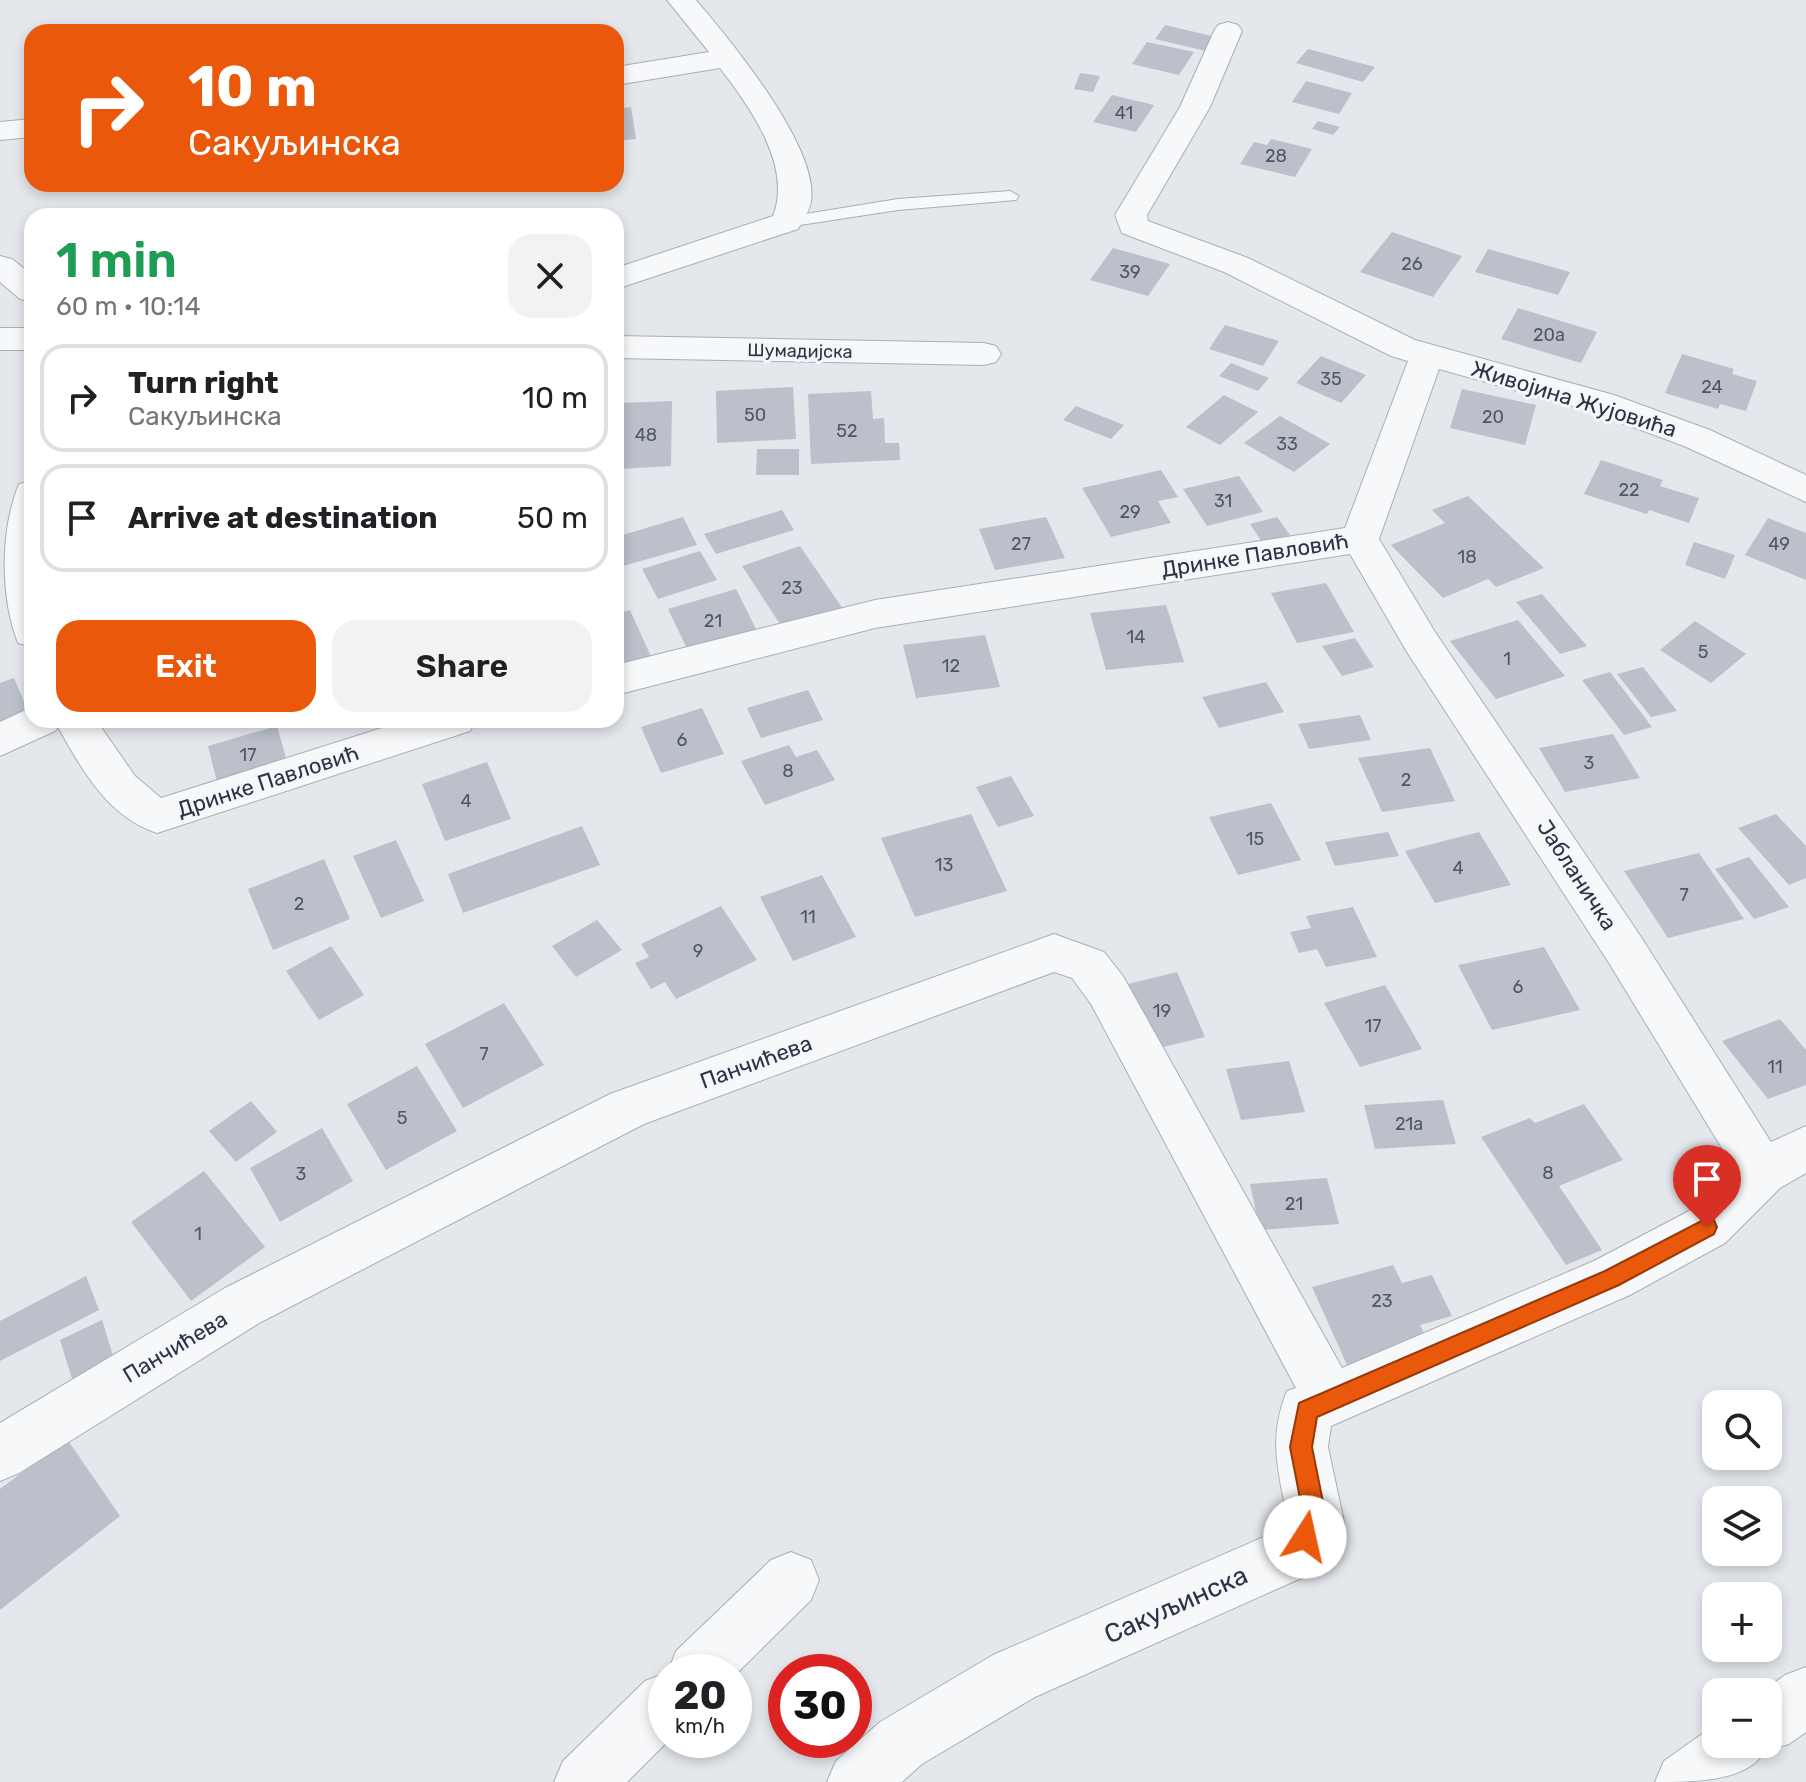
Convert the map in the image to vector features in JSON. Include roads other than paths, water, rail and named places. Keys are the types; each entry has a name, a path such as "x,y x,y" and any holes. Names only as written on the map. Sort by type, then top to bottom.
{"street":[{"path":"624,276 787,222 796,212 790,159 761,106 681,0"},
{"path":"1228,31 1195,107 1131,215 1133,226 1236,265 1403,348 1427,355"},
{"path":"624,75 727,58"},
{"path":"0,131 24,129"},
{"path":"0,266 24,286"},
{"path":"0,339 24,339"},
{"name":"Шумадијска","path":"624,347 984,354"},
{"name":"Живојина Жујовића","path":"1427,355 1602,403 1697,438 1806,490"},
{"name":"Дринке Павловић","path":"624,678 875,614 1360,539 1427,355"},
{"path":"24,514 16,536 24,587"},
{"name":"Јабланичка","path":"1360,539 1421,642 1625,950 1784,1160"},
{"path":"0,740 25,728"},
{"name":"Дринке Павловић","path":"80,728 128,797 143,810 157,816 431,728"},
{"name":"Панчићева","path":"0,1454 243,1305 627,1109 1054,953 1088,965 1107,990 1331,1400"},
{"name":"Сакуљинска","path":"857,1782 901,1743 1014,1676 1295,1552 1316,1522 1301,1447 1306,1410 1612,1278 1707,1227 1784,1160"},
{"path":"715,1654 791,1580"},
{"path":"1782,1713 1806,1696"},
{"path":"584,1782 648,1720"},
{"path":"1685,1782 1718,1758"}],"lane":[{"path":"787,222 846,210 932,199 1010,196"}]}
